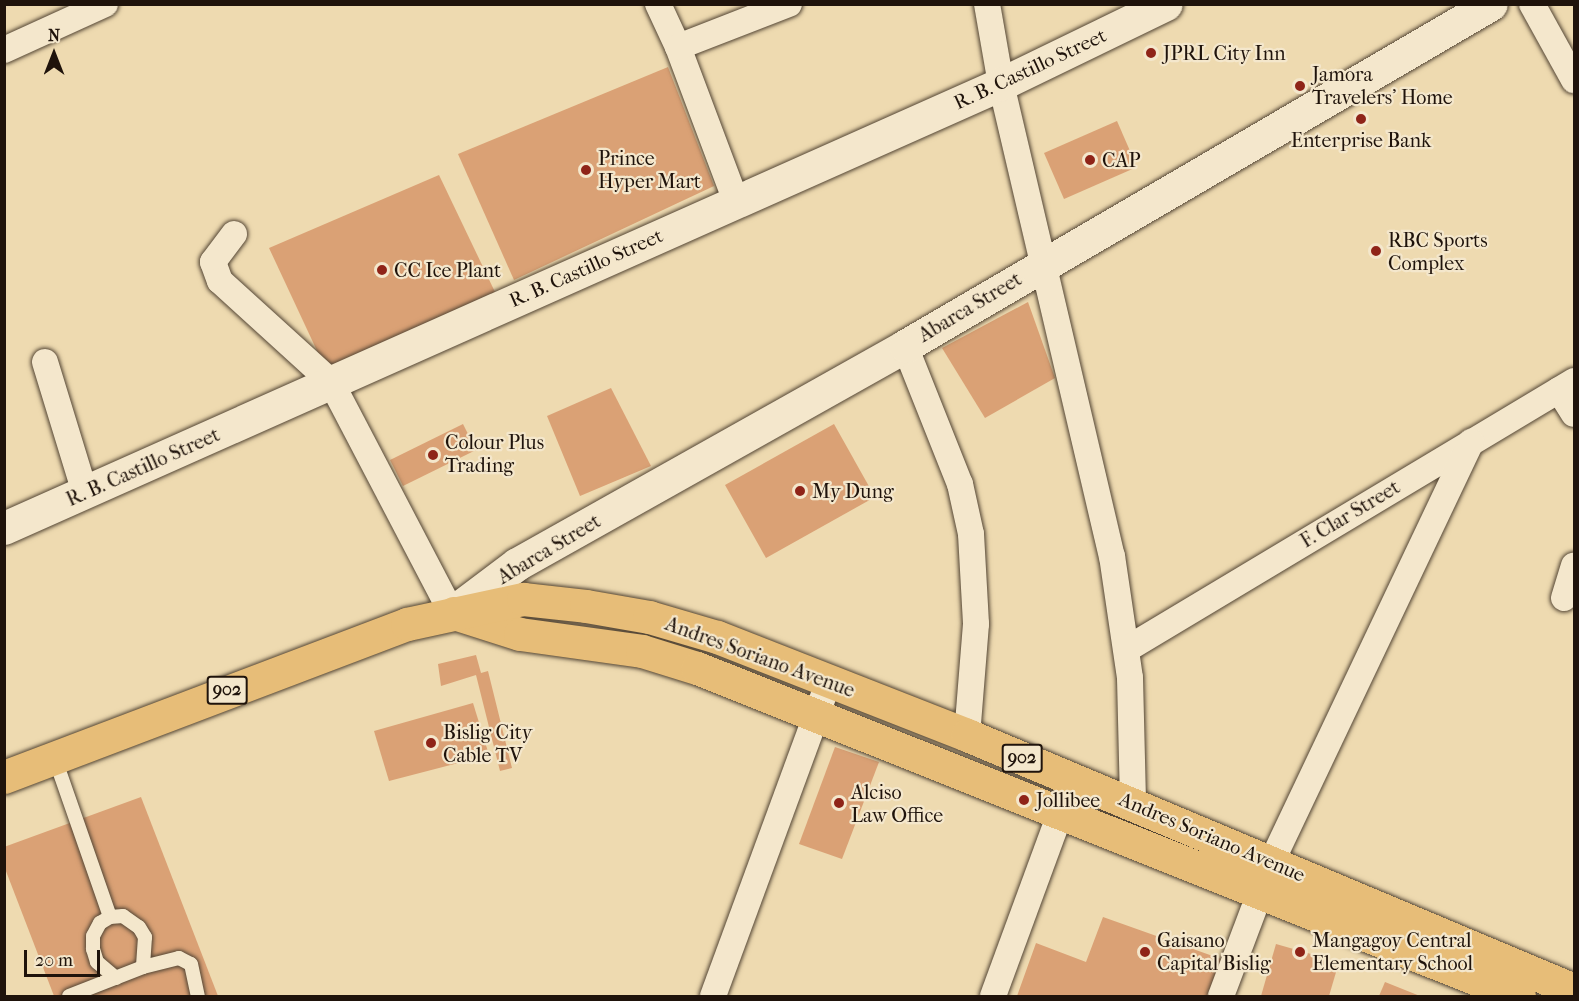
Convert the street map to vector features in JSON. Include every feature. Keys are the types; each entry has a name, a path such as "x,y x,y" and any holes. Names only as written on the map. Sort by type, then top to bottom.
{"highway":[{"name":"Andres Soriano Avenue","path":"452,613 523,599 649,617 717,638 967,735 1575,990"},
{"name":"Andres Soriano Avenue","path":"452,613 520,634 642,651 815,713 1519,996"},
{"name":"902","path":"4,777 358,640 452,613"}],"street":[{"path":"4,50 105,4"},
{"path":"658,4 678,47 736,201"},
{"path":"678,47 789,4"},
{"path":"987,4 1001,84 1101,505 1127,649 1133,804"},
{"name":"R. B. Castillo Street","path":"4,528 1001,84 1167,4"},
{"name":"Abarca Street","path":"452,613 517,564 905,346 1491,4"},
{"path":"1532,4 1575,80"},
{"path":"234,234 213,262 220,281 331,382 452,613"},
{"path":"905,346 960,484 971,534 976,624 967,735"},
{"path":"45,362 85,493"},
{"path":"1567,386 1575,414"},
{"name":"F. Clar Street","path":"1127,649 1567,386"},
{"path":"1221,996 1272,861 1471,442"},
{"path":"1564,598 1575,566"},
{"path":"713,996 815,713 829,681"},
{"path":"993,996 1073,779"}],"lane":[{"path":"54,756 110,917"},
{"path":"116,978 97,962 93,949 93,936 100,923 110,917 123,916 139,927 145,937 143,968"},
{"path":"69,996 143,968 186,960 198,996"}],"building":[{"name":"Prince Hyper Mart","path":"668,67 714,186 514,280 458,154"},
{"name":"CAP","path":"1117,121 1137,167 1064,199 1044,153"},
{"name":"CC Ice Plant","path":"439,175 495,292 326,370 269,248"},
{"path":"1028,302 1055,378 985,418 942,348"},
{"path":"611,388 651,466 580,496 547,416"},
{"name":"Colour Plus Trading","path":"463,424 476,450 403,486 390,460"},
{"name":"My Dung","path":"834,424 875,497 766,558 725,485"},
{"path":"476,655 481,673 488,671 512,768 500,771 476,675 441,686 438,664"},
{"name":"Bislig City Cable TV","path":"473,703 489,755 389,781 374,731"},
{"name":"Alciso Law Office","path":"835,747 879,762 842,859 799,844"},
{"path":"141,797 218,996 54,996 4,866 4,847"},
{"name":"Gaisano Capital Bislig","path":"1103,917 1224,960 1210,996 1017,996 1036,943 1086,962"},
{"path":"1276,944 1339,962 1329,996 1261,996"},
{"path":"1385,982 1420,996 1379,996"}],"place":[{"name":"JPRL City Inn","path":"1151,53"},
{"name":"Jamora Travelers' Home","path":"1300,86"},
{"name":"Enterprise Bank","path":"1361,119"},
{"name":"CAP","path":"1090,160"},
{"name":"Prince Hyper Mart","path":"586,170"},
{"name":"RBC Sports Complex","path":"1376,251"},
{"name":"CC Ice Plant","path":"382,270"},
{"name":"Colour Plus Trading","path":"433,455"},
{"name":"My Dung","path":"800,491"},
{"name":"Bislig City Cable TV","path":"431,743"},
{"name":"Jollibee","path":"1024,800"},
{"name":"Alciso Law Office","path":"839,803"},
{"name":"Gaisano Capital Bislig","path":"1145,952"},
{"name":"Mangagoy Central Elementary School","path":"1300,952"}]}
